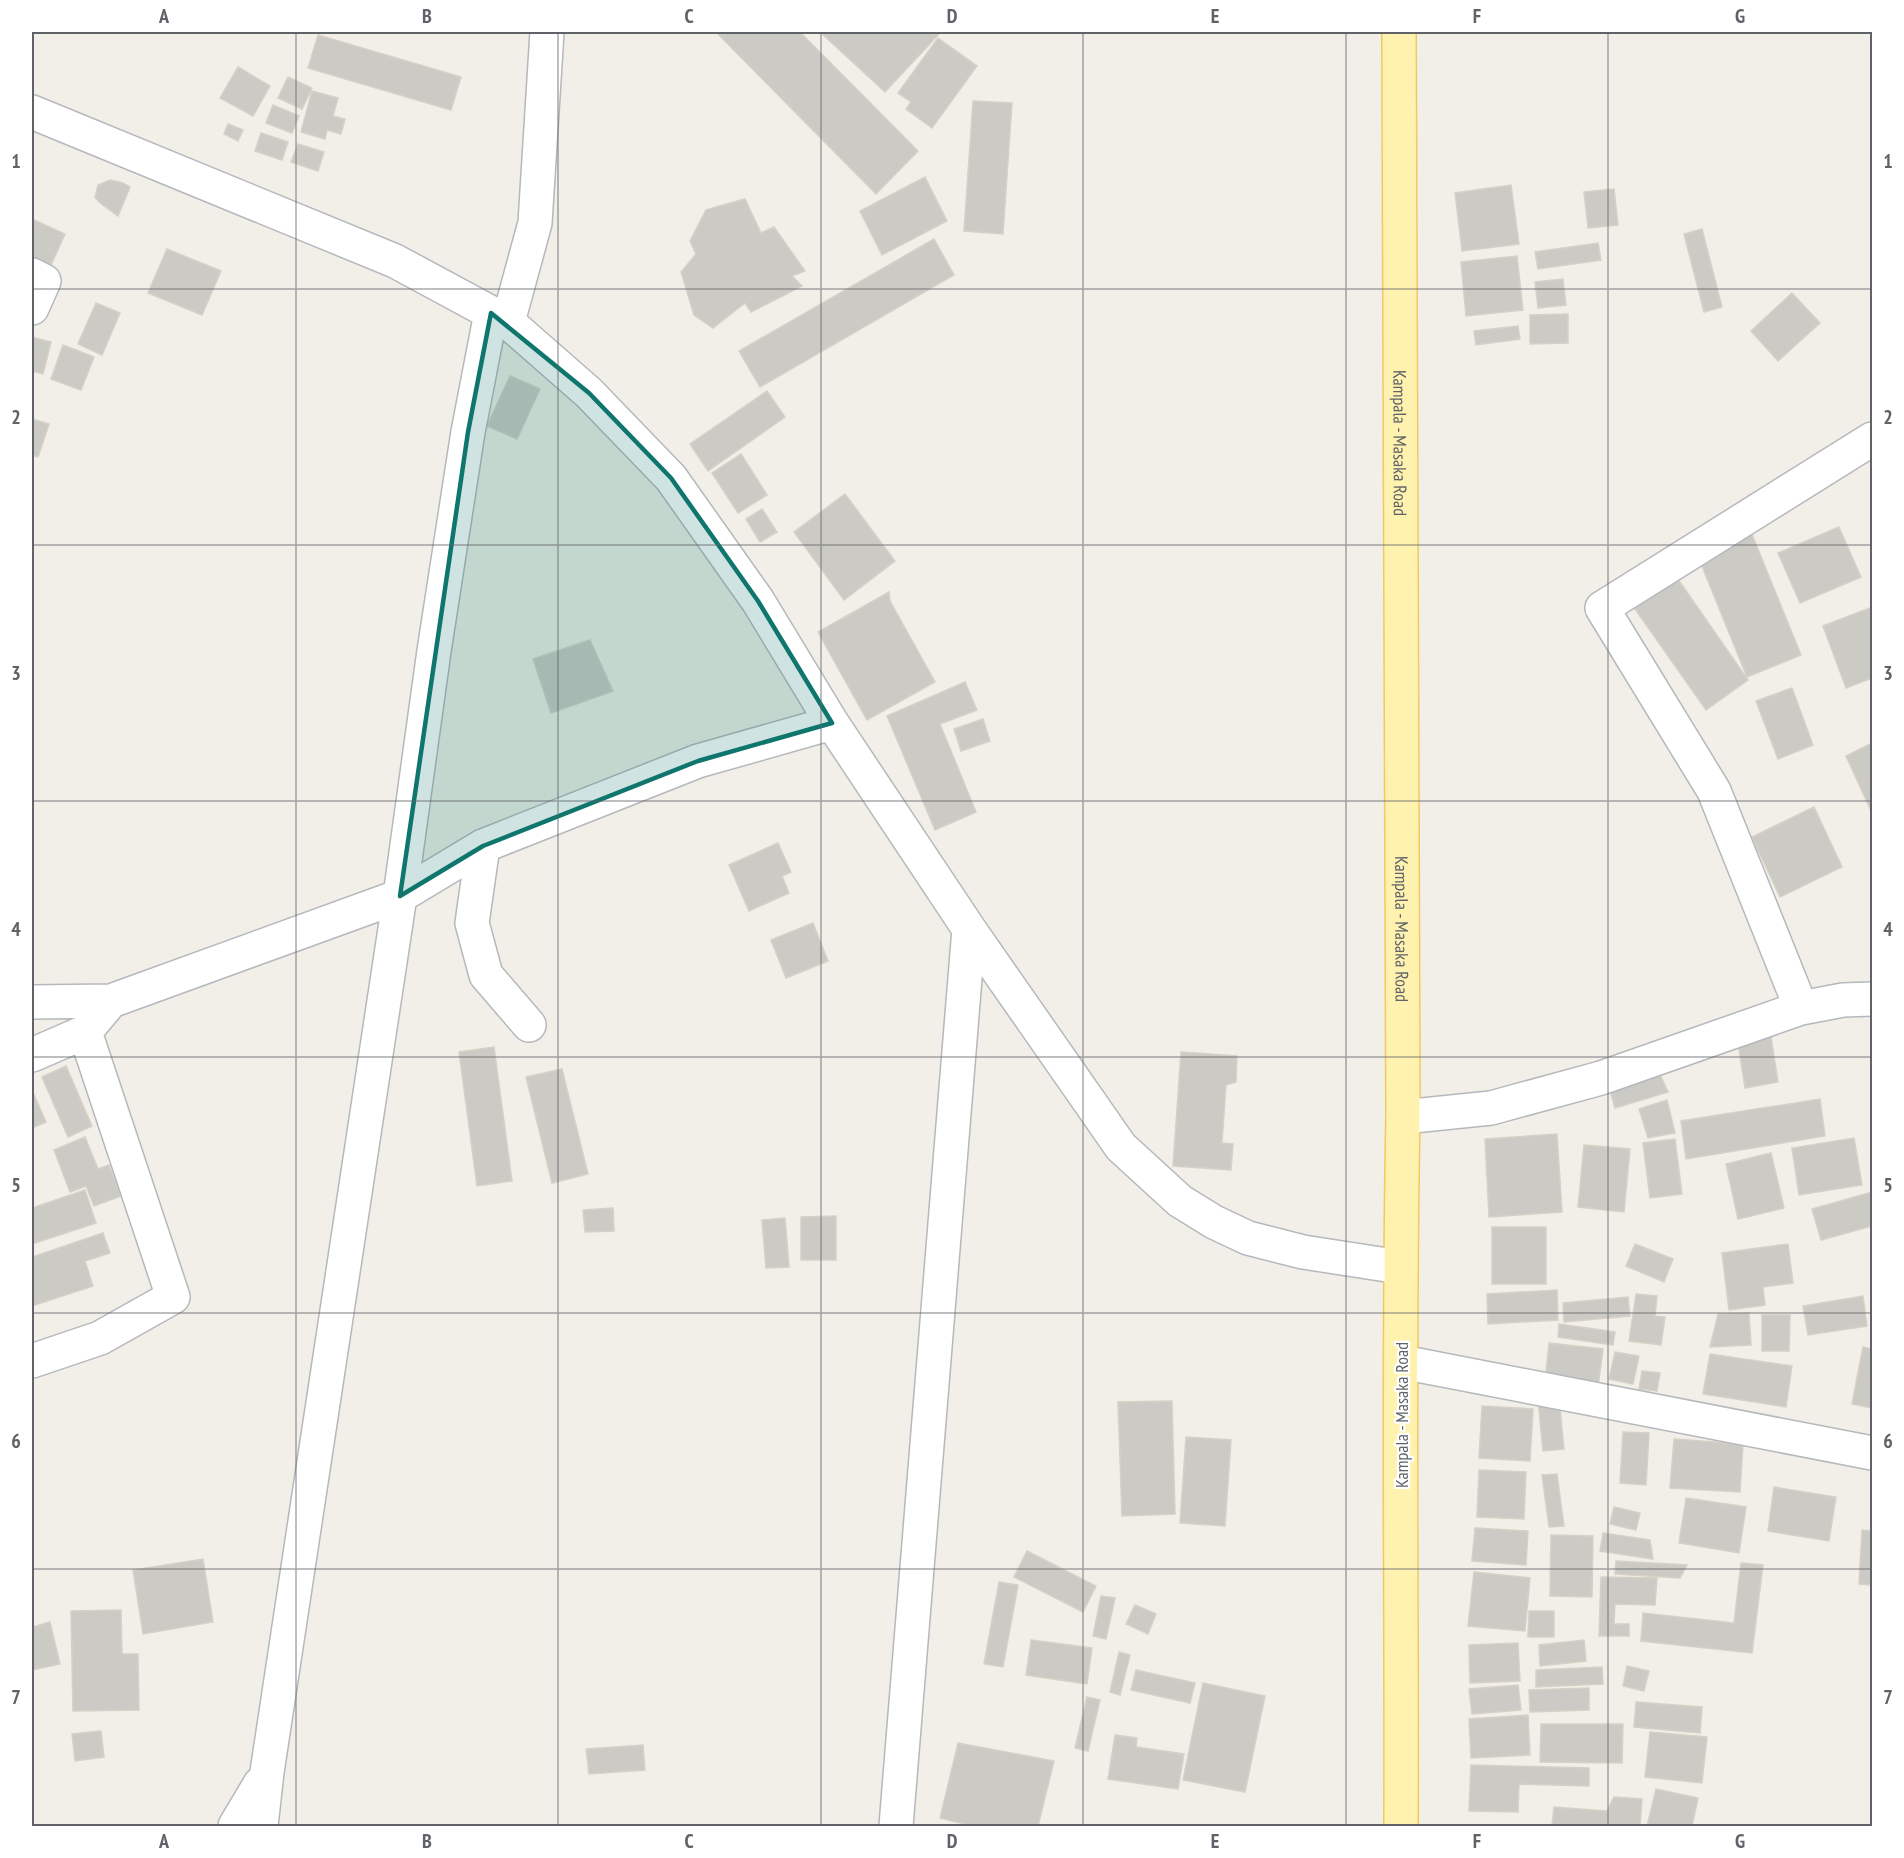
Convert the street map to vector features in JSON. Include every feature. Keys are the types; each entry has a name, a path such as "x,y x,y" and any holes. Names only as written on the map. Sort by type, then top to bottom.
{"main road":[{"name":"Kampala - Masaka Road","path":"1399,32 1403,1117 1400,1267 1402,1362 1401,1827"}],"street":[{"path":"261,1827 267,1772 468,432 500,318 535,223 547,32"},
{"path":"32,112 394,261 500,318 589,393 671,478 758,601 832,723 969,928 1121,1147 1180,1201 1214,1222 1248,1238 1303,1252 1400,1267"},
{"path":"32,275 44,281 32,308"},
{"path":"1801,1008 1714,791 1602,608 1872,439"},
{"path":"32,1002 111,1001 400,896 483,846 698,761 832,723"},
{"path":"483,846 472,923 486,975 529,1025"},
{"path":"896,1827 969,928"},
{"path":"1403,1117 1491,1108 1600,1078 1801,1008 1844,1000 1872,999"},
{"path":"32,1055 85,1032 111,1001"},
{"path":"32,1361 100,1338 173,1297 85,1032"},
{"path":"1402,1362 1872,1453"},
{"path":"235,1827 267,1772"}],"highlighted area":[{"path":"491,313 589,393 671,478 758,601 832,723 698,761 483,846 400,896 468,432"}],"building":[{"path":"716,32 800,32 918,151 876,194"},
{"path":"820,32 938,32 940,33 885,92"},
{"path":"318,35 461,77 451,110 308,68"},
{"path":"938,38 977,66 932,128 906,109 911,102 898,93"},
{"path":"238,67 270,86 253,116 220,98"},
{"path":"288,77 312,88 302,109 278,98"},
{"path":"312,91 338,98 333,116 345,119 341,134 327,130 325,139 301,132"},
{"path":"973,101 1012,103 1003,234 964,231"},
{"path":"273,105 299,116 292,133 266,123"},
{"path":"228,124 243,130 238,141 224,134"},
{"path":"261,133 288,142 282,160 255,151"},
{"path":"298,144 324,152 318,171 291,162"},
{"path":"925,177 947,221 882,255 860,211"},
{"path":"110,180 130,187 118,216 95,197 98,185"},
{"path":"1511,185 1519,244 1462,251 1455,193"},
{"path":"1614,189 1618,225 1588,228 1584,192"},
{"path":"745,199 761,233 774,227 805,271 792,276 802,286 751,312 745,303 713,328 694,315 681,272 696,254 690,241 706,210"},
{"path":"32,219 65,234 46,276 32,270"},
{"path":"1702,229 1722,307 1704,312 1684,234"},
{"path":"934,239 954,275 760,387 739,351"},
{"path":"1598,243 1601,260 1538,269 1535,252"},
{"path":"167,249 221,271 202,315 148,293"},
{"path":"1517,256 1523,310 1466,316 1461,262"},
{"path":"1563,279 1566,305 1538,308 1535,282"},
{"path":"1792,293 1820,323 1778,361 1751,331"},
{"path":"96,303 120,313 102,355 78,344"},
{"path":"1568,314 1568,343 1530,344 1530,315"},
{"path":"1518,326 1520,339 1476,345 1474,331"},
{"path":"32,337 51,342 43,374 32,371"},
{"path":"63,345 94,357 81,390 51,379"},
{"path":"510,376 540,389 517,439 487,426"},
{"path":"767,391 785,417 708,471 690,444"},
{"path":"32,419 49,424 38,457 32,455"},
{"path":"741,454 767,495 738,513 712,473"},
{"path":"845,494 895,561 844,600 794,532"},
{"path":"762,509 777,532 760,542 746,519"},
{"path":"1839,527 1861,577 1800,603 1778,553"},
{"path":"1751,532 1801,655 1747,677 1697,554"},
{"path":"1673,572 1748,680 1706,710 1630,602"},
{"path":"889,592 890,601 935,682 867,720 818,632"},
{"path":"1872,607 1872,678 1846,688 1823,626"},
{"path":"590,640 613,691 551,713 533,659"},
{"path":"965,682 977,710 940,724 976,812 935,830 887,716"},
{"path":"1792,688 1813,745 1778,759 1756,701"},
{"path":"983,719 990,741 961,751 954,729"},
{"path":"1872,743 1872,813 1846,756"},
{"path":"1814,807 1842,867 1780,897 1752,837"},
{"path":"778,843 791,872 782,876 789,893 749,911 729,865"},
{"path":"813,923 828,961 786,978 771,940"},
{"path":"1771,1037 1778,1082 1745,1088 1738,1043"},
{"path":"494,1047 512,1181 477,1186 459,1052"},
{"path":"1181,1052 1237,1056 1236,1082 1226,1085 1222,1143 1233,1144 1231,1170 1173,1166"},
{"path":"1655,1064 1668,1092 1615,1108 1607,1079"},
{"path":"66,1066 92,1126 68,1137 42,1077"},
{"path":"562,1069 588,1174 552,1183 526,1077"},
{"path":"32,1090 46,1122 32,1128"},
{"path":"1820,1099 1825,1136 1686,1159 1681,1121"},
{"path":"1667,1100 1675,1133 1648,1138 1639,1109"},
{"path":"1557,1134 1562,1212 1489,1217 1485,1139"},
{"path":"85,1137 98,1169 109,1165 121,1196 94,1206 86,1186 70,1192 54,1150"},
{"path":"1854,1138 1862,1185 1799,1195 1792,1148"},
{"path":"1675,1139 1682,1194 1650,1198 1643,1143"},
{"path":"1584,1145 1630,1149 1624,1212 1578,1207"},
{"path":"1771,1153 1784,1208 1738,1219 1726,1164"},
{"path":"85,1190 96,1223 32,1244 32,1208"},
{"path":"1872,1192 1872,1226 1821,1240 1812,1209"},
{"path":"613,1208 614,1231 585,1232 583,1210"},
{"path":"836,1216 836,1260 801,1260 801,1217"},
{"path":"785,1218 789,1267 766,1268 762,1220"},
{"path":"1492,1227 1546,1227 1546,1284 1492,1284"},
{"path":"103,1233 110,1253 85,1261 93,1286 32,1306 32,1257"},
{"path":"1635,1244 1673,1259 1664,1282 1626,1266"},
{"path":"1788,1244 1793,1283 1763,1287 1765,1305 1729,1310 1722,1253"},
{"path":"1557,1290 1558,1320 1488,1324 1487,1294"},
{"path":"1636,1294 1657,1296 1655,1316 1665,1317 1661,1345 1629,1341"},
{"path":"1863,1296 1867,1326 1808,1335 1803,1306"},
{"path":"1628,1297 1630,1316 1564,1322 1563,1303"},
{"path":"1749,1313 1751,1345 1710,1347 1718,1314"},
{"path":"1762,1315 1790,1315 1789,1351 1762,1351"},
{"path":"1559,1324 1615,1332 1613,1345 1558,1337"},
{"path":"1549,1343 1603,1349 1598,1387 1545,1381"},
{"path":"1863,1347 1872,1349 1872,1408 1852,1404"},
{"path":"1615,1352 1639,1356 1633,1384 1609,1379"},
{"path":"1710,1354 1792,1366 1786,1407 1703,1394"},
{"path":"1642,1371 1660,1373 1657,1391 1639,1389"},
{"path":"1559,1398 1564,1449 1543,1451 1538,1400"},
{"path":"1172,1401 1175,1514 1122,1516 1118,1402"},
{"path":"1482,1406 1533,1409 1530,1461 1479,1458"},
{"path":"1623,1432 1649,1433 1646,1485 1620,1483"},
{"path":"1186,1437 1231,1440 1225,1526 1180,1523"},
{"path":"1674,1439 1743,1444 1740,1492 1670,1488"},
{"path":"1479,1470 1526,1472 1524,1519 1477,1517"},
{"path":"1557,1474 1564,1526 1549,1527 1542,1475"},
{"path":"1774,1487 1836,1497 1829,1541 1768,1531"},
{"path":"1686,1498 1746,1507 1739,1553 1679,1543"},
{"path":"1614,1507 1640,1513 1636,1530 1610,1524"},
{"path":"1475,1528 1528,1531 1526,1565 1472,1561"},
{"path":"1862,1530 1872,1531 1872,1585 1859,1584"},
{"path":"1603,1533 1650,1540 1653,1559 1600,1551"},
{"path":"1551,1535 1593,1536 1592,1597 1550,1596"},
{"path":"1027,1551 1096,1586 1083,1612 1014,1577"},
{"path":"203,1559 213,1622 143,1634 133,1570"},
{"path":"1616,1561 1687,1565 1680,1578 1615,1574"},
{"path":"1741,1563 1763,1565 1752,1653 1641,1641 1643,1613 1734,1623"},
{"path":"1474,1572 1530,1578 1525,1631 1468,1626"},
{"path":"1601,1577 1657,1578 1655,1605 1615,1604 1614,1624 1629,1624 1629,1636 1599,1636"},
{"path":"999,1582 1018,1585 1003,1667 984,1664"},
{"path":"1101,1596 1115,1598 1106,1639 1093,1636"},
{"path":"1135,1605 1156,1614 1148,1634 1126,1624"},
{"path":"121,1610 122,1654 138,1654 139,1710 73,1711 71,1611"},
{"path":"1529,1611 1554,1611 1554,1637 1528,1637"},
{"path":"50,1622 60,1664 32,1670 32,1627"},
{"path":"1031,1640 1092,1648 1087,1684 1026,1675"},
{"path":"1584,1640 1586,1661 1540,1666 1539,1645"},
{"path":"1518,1643 1520,1681 1470,1683 1469,1645"},
{"path":"1119,1652 1130,1655 1120,1695 1110,1692"},
{"path":"1627,1666 1649,1671 1644,1691 1623,1686"},
{"path":"1602,1667 1603,1684 1536,1687 1536,1670"},
{"path":"1136,1670 1195,1683 1190,1703 1131,1690"},
{"path":"1203,1683 1265,1696 1245,1792 1183,1780"},
{"path":"1518,1685 1521,1710 1472,1714 1469,1689"},
{"path":"1589,1688 1589,1710 1530,1712 1529,1690"},
{"path":"1087,1697 1100,1700 1088,1751 1075,1748"},
{"path":"1636,1702 1702,1707 1700,1733 1634,1727"},
{"path":"1528,1715 1530,1755 1471,1758 1469,1719"},
{"path":"1541,1724 1623,1724 1622,1763 1540,1762"},
{"path":"101,1731 104,1757 75,1761 72,1734"},
{"path":"1650,1732 1707,1737 1702,1783 1645,1777"},
{"path":"1115,1735 1137,1738 1136,1747 1184,1754 1178,1789 1108,1779"},
{"path":"958,1743 1054,1761 1038,1826 973,1826 940,1818"},
{"path":"643,1745 645,1770 589,1774 586,1749"},
{"path":"1471,1765 1589,1768 1589,1786 1519,1784 1518,1812 1469,1811"},
{"path":"1656,1789 1698,1798 1692,1826 1647,1826"},
{"path":"1614,1797 1642,1799 1640,1826 1552,1826 1554,1807 1607,1811"}]}
